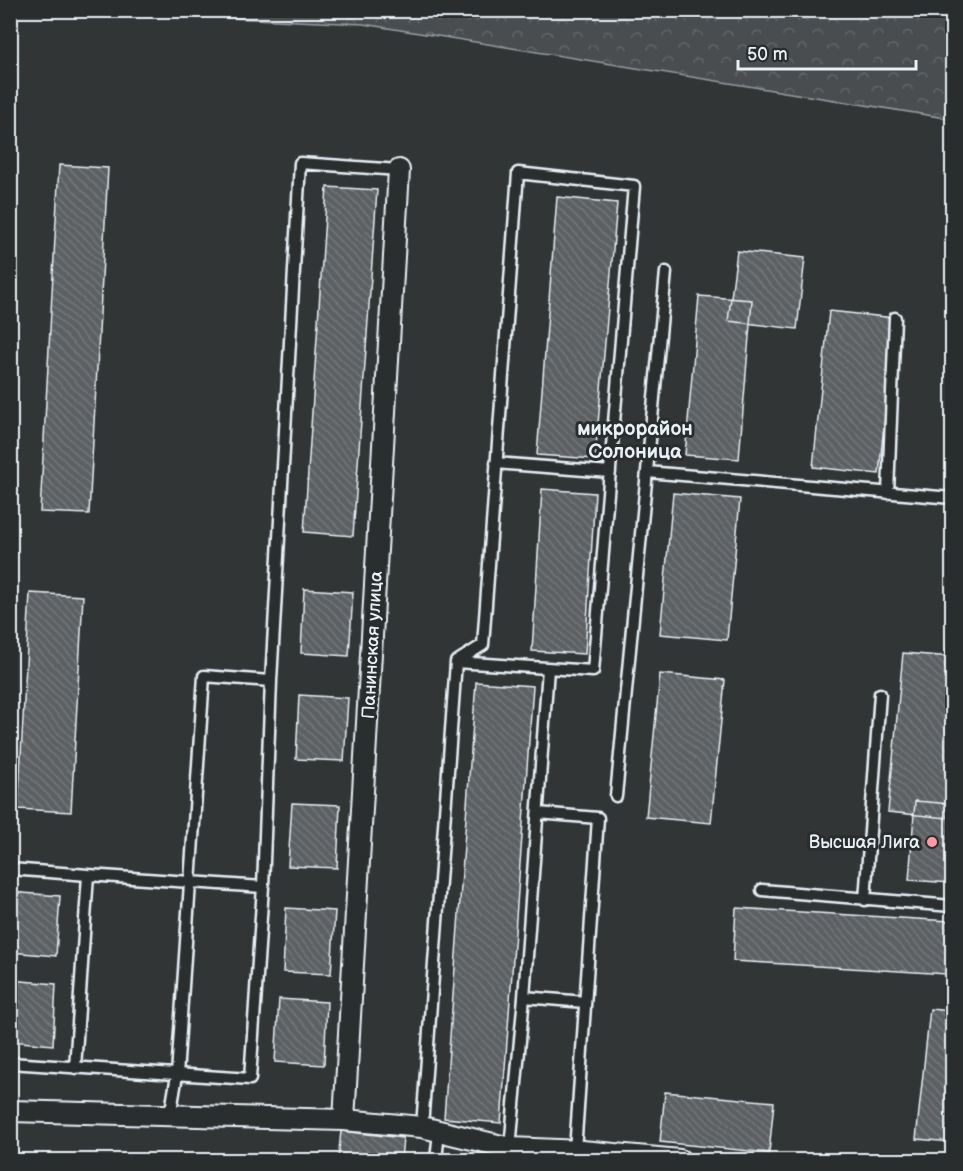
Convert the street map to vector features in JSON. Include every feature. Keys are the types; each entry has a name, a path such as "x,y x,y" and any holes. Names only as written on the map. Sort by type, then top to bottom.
{"street":[{"name":"Панинская улица","path":"344,1120 399,170"},
{"path":"10,1111 344,1120 430,1130 510,1149 680,1161"}],"lane":[{"path":"10,1063 250,1079 263,887 300,163 399,170"},
{"path":"518,174 634,186 593,670 456,662 483,645 518,174"},
{"path":"615,796 666,272"},
{"path":"888,492 895,318"},
{"path":"496,463 610,472"},
{"path":"647,472 952,498"},
{"path":"436,1161 430,1130 456,662"},
{"path":"510,1149 524,997 548,669"},
{"path":"170,1116 177,1075 204,676 272,681"},
{"path":"865,900 880,694"},
{"path":"538,813 598,818 585,1002 579,1154"},
{"path":"10,869 263,887"},
{"path":"75,1068 88,875"},
{"path":"762,890 952,906"},
{"path":"524,997 585,1002"}],"green space":[{"path":"80,11 952,11 952,119 363,24"}],"building":[{"path":"59,165 108,168 89,514 40,512"},
{"path":"327,187 377,190 353,536 304,532"},
{"path":"557,197 617,203 595,459 537,455"},
{"path":"737,251 805,258 797,329 728,321"},
{"path":"699,296 752,300 739,459 685,455"},
{"path":"829,311 895,318 879,474 813,467"},
{"path":"542,489 595,493 585,654 532,651"},
{"path":"673,493 740,499 727,640 660,634"},
{"path":"952,577 952,669 945,668"},
{"path":"304,589 353,592 349,656 301,653"},
{"path":"30,593 83,596 71,812 18,809"},
{"path":"903,653 952,657 952,763 947,818 888,812"},
{"path":"660,674 725,680 711,823 646,817"},
{"path":"476,682 533,686 501,1123 444,1118"},
{"path":"299,695 348,698 344,761 296,759"},
{"name":"Высшая Лига","path":"915,801 952,804 952,883 909,880"},
{"path":"292,803 340,805 337,868 288,866"},
{"path":"10,892 60,896 56,956 10,952"},
{"path":"286,908 335,911 331,974 283,972"},
{"path":"736,908 950,921 947,974 733,961"},
{"path":"10,980 56,984 53,1045 10,1041"},
{"path":"279,999 327,1002 324,1065 275,1062"},
{"path":"930,1009 952,1011 952,1142 916,1139"},
{"path":"665,1092 774,1102 769,1153 660,1142"},
{"path":"341,1131 403,1138 401,1160 338,1160"}],"place":[{"name":"Высшая Лига","path":"932,842"}],"district":[{"name":"микрорайон Солоница","path":"635,440"}]}
